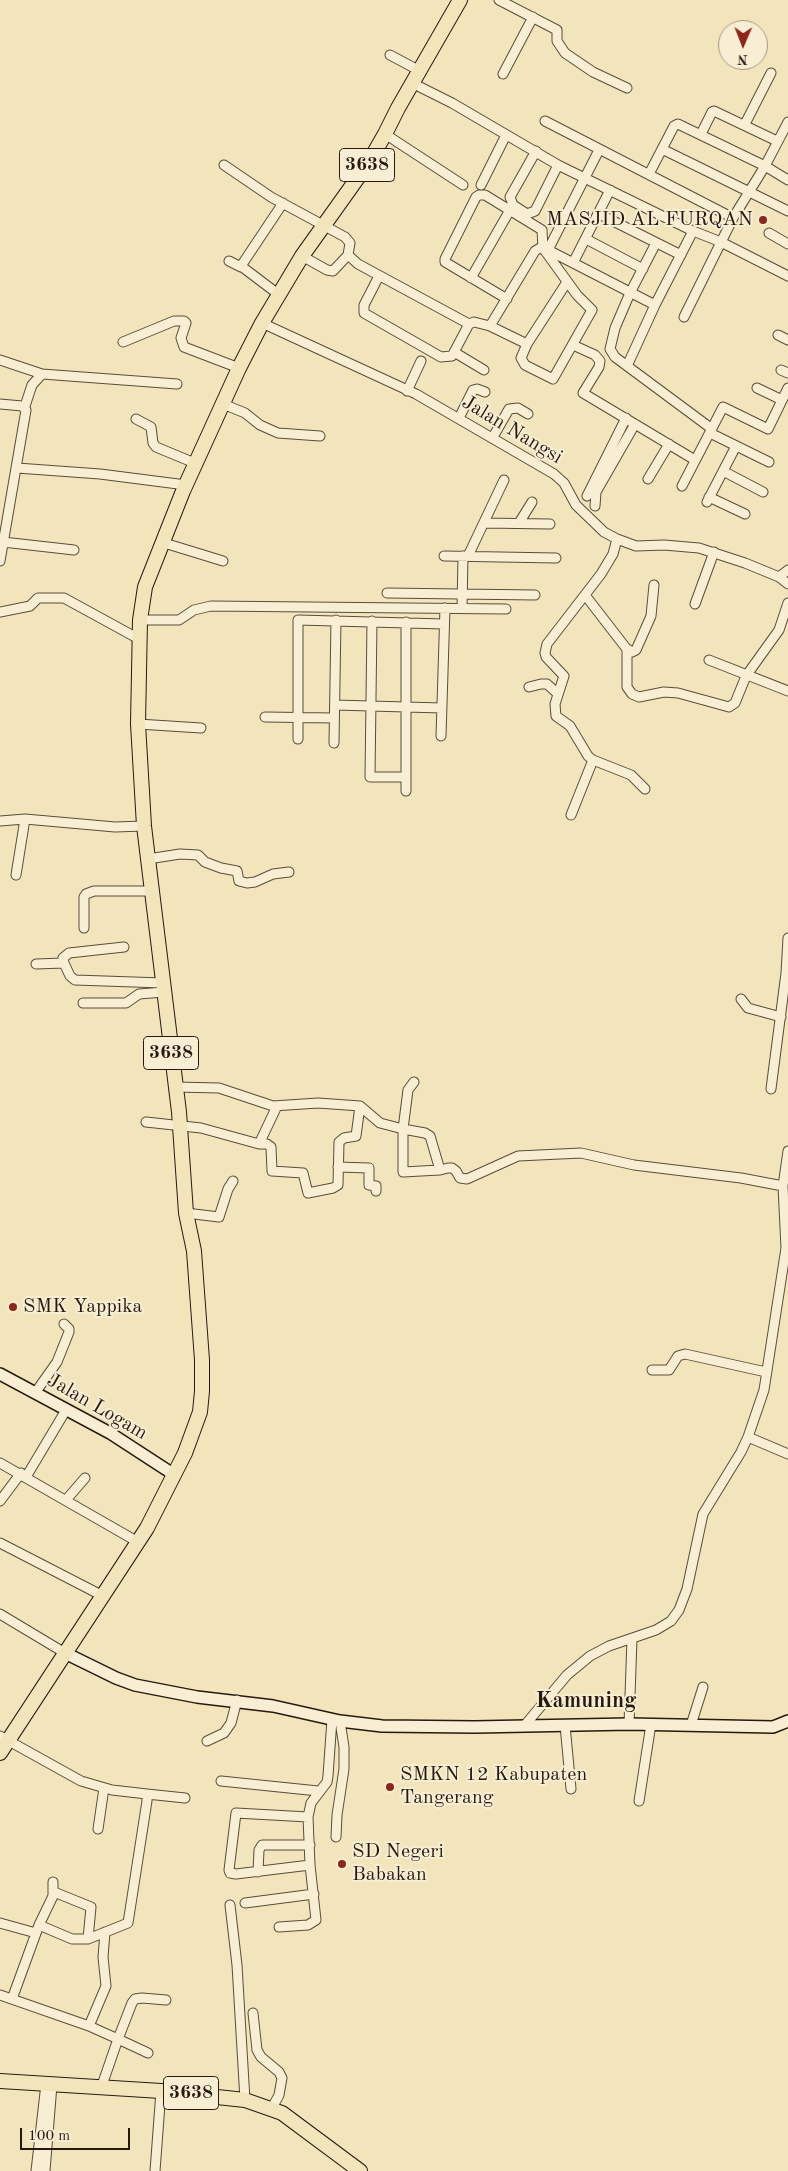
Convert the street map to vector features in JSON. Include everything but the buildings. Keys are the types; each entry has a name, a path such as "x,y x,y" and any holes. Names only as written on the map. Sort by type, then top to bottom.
{"main road":[{"name":"3638","path":"0,1753 4,1738 65,1653 147,1528 173,1474 181,1464 200,1412 202,1360 194,1251 186,1213 176,1088 144,826 138,724 139,639 145,587 186,485 197,464 222,404 262,323 302,256 369,162 460,0"},
{"name":"3638","path":"0,2081 161,2091 245,2100 272,2108 294,2121 360,2171"}],"street":[{"path":"499,0 557,30 558,43 569,56 593,72 627,88"},
{"path":"503,74 533,17"},
{"path":"390,55 452,103 558,165 788,276"},
{"path":"745,124 771,73"},
{"path":"700,134 713,111 745,124 777,141"},
{"path":"545,121 733,218"},
{"path":"684,317 733,218 765,166 788,122"},
{"path":"649,174 676,124 681,124 765,166 788,180"},
{"path":"385,134 463,185"},
{"path":"481,185 506,135"},
{"path":"662,149 788,211"},
{"path":"545,249 599,150"},
{"path":"536,152 510,197 513,205 527,214 535,211 558,165"},
{"path":"224,165 283,203 324,224 348,239 350,243 348,255 333,271 327,270 302,256"},
{"path":"573,263 610,190"},
{"path":"507,299 448,265 445,259 476,197 479,195 485,195 542,230 545,249 566,282 592,310 552,380 523,362 521,358 527,344 566,282"},
{"path":"241,267 283,203"},
{"path":"471,278 510,210"},
{"path":"599,214 681,255"},
{"path":"627,366 655,305 694,231"},
{"path":"769,233 788,244"},
{"path":"586,239 643,268"},
{"path":"656,243 630,293 613,334 610,349 615,357 652,386 705,422 711,431 736,446 770,462"},
{"path":"490,326 536,251 545,249 655,305"},
{"path":"348,255 358,264 378,276 469,324 476,322 490,326 527,344"},
{"path":"229,261 241,267 278,294"},
{"path":"378,276 364,305 364,313 441,357 449,358 469,324"},
{"path":"123,342 174,321 184,321 186,323 181,340 184,347 239,368"},
{"name":"Jalan Nangsi","path":"262,323 407,391 493,437 560,478 581,510 594,523 617,539 636,546 699,548 779,577 788,584"},
{"path":"778,335 788,340"},
{"path":"573,345 595,355 600,361 599,367 583,394 696,460"},
{"path":"454,352 484,370"},
{"path":"0,360 42,374 176,384"},
{"path":"407,391 421,361"},
{"path":"0,561 26,410 24,406 32,385 42,374"},
{"path":"757,388 782,400"},
{"path":"682,486 723,407 768,429 788,388"},
{"path":"459,418 472,392 476,389 485,392"},
{"path":"0,404 24,406"},
{"path":"222,404 245,413 260,425 278,433 320,436"},
{"path":"493,437 511,408 518,408 528,414"},
{"path":"136,419 151,427 153,443 156,446 197,464"},
{"path":"587,496 630,421"},
{"path":"595,506 596,492 630,421"},
{"path":"648,479 669,444"},
{"path":"736,446 708,500 745,514"},
{"path":"17,468 100,474 186,485"},
{"path":"723,471 764,492"},
{"path":"462,608 466,556 504,480"},
{"path":"519,523 532,502"},
{"path":"484,523 550,524"},
{"path":"617,539 610,560 545,648 546,657 564,676 554,704 554,713 570,726 583,749 593,760 630,775 645,789"},
{"path":"3,542 74,550"},
{"path":"162,542 223,561"},
{"path":"695,604 714,552"},
{"path":"444,556 556,558"},
{"path":"779,577 788,570"},
{"path":"584,595 628,650 632,652 636,650 651,616 654,585"},
{"path":"388,592 535,595"},
{"path":"0,612 30,606 38,598 64,598 139,639"},
{"path":"628,650 627,687 632,694 638,697 664,692 678,693 729,707 735,703 746,676 779,630 788,603"},
{"path":"140,620 179,620 194,610 211,606 506,609"},
{"path":"441,736 445,608"},
{"path":"298,739 298,620 444,624"},
{"path":"334,744 336,620"},
{"path":"372,621 370,777 406,777"},
{"path":"406,622 406,791"},
{"path":"709,660 788,691"},
{"path":"529,687 547,684 558,694"},
{"path":"335,705 442,708"},
{"path":"265,717 334,718"},
{"path":"138,724 200,728"},
{"path":"571,815 593,760"},
{"path":"0,822 25,819 115,827 144,826"},
{"path":"16,875 25,819"},
{"path":"148,859 180,854 198,855 205,862 237,871 238,880 247,883 255,882 273,874 289,872"},
{"path":"84,928 84,897 86,894 94,891 151,891"},
{"path":"771,1089 787,973 788,938"},
{"path":"124,947 69,953 63,958 64,963 70,976 75,980 163,988"},
{"path":"36,964 64,963"},
{"path":"83,1002 126,1003 139,994 163,988"},
{"path":"742,999 748,1008 781,1017"},
{"path":"414,1082 408,1090 403,1129 403,1172 454,1168 460,1178 467,1179 518,1156 581,1152 634,1164 741,1178 783,1186"},
{"path":"176,1088 219,1088 277,1106 318,1104 360,1106 380,1124 425,1133 430,1136 440,1170"},
{"path":"259,1144 277,1106"},
{"path":"146,1122 201,1128 259,1144 267,1144 271,1147 272,1171 303,1173 308,1193 337,1186 340,1142 344,1138 356,1136 360,1106"},
{"path":"525,1725 567,1675 590,1656 609,1646 664,1626 671,1621 679,1610 687,1589 703,1514 723,1484 748,1437 764,1390 787,1248 783,1186 788,1151"},
{"path":"338,1167 369,1168 369,1185 376,1186 376,1191"},
{"path":"186,1213 219,1217 228,1189 233,1181"},
{"path":"35,1393 57,1362 69,1332 69,1329 64,1324"},
{"path":"652,1370 669,1370 678,1356 685,1354 766,1372"},
{"name":"Jalan Logam","path":"0,1374 110,1433 173,1474"},
{"path":"0,1501 23,1475 66,1410"},
{"path":"748,1437 788,1454"},
{"path":"0,1463 138,1542"},
{"path":"66,1500 85,1478"},
{"path":"0,1543 103,1596"},
{"path":"0,1614 65,1653 116,1678 136,1685 197,1697 237,1700 273,1706 336,1720 382,1726 472,1727 629,1724 773,1727 788,1721"},
{"path":"629,1724 632,1639"},
{"path":"691,1725 703,1687"},
{"path":"207,1741 224,1733 231,1723 237,1700"},
{"path":"279,1927 308,1925 314,1922 316,1917 310,1865 308,1817 311,1803 327,1782 336,1720"},
{"path":"336,1720 344,1737 344,1769 337,1814 336,1838"},
{"path":"639,1801 651,1724"},
{"path":"565,1725 571,1789"},
{"path":"4,1738 81,1781 104,1788 185,1798"},
{"path":"222,1781 318,1792"},
{"path":"98,1829 104,1788"},
{"path":"0,1923 38,1929 72,1939 88,1939 128,1923 142,1844 147,1794"},
{"path":"308,1817 236,1813 229,1872 236,1874 310,1865"},
{"path":"258,1872 259,1850 262,1845 310,1845"},
{"path":"12,1999 54,1887 91,1907 88,1939"},
{"path":"245,1903 314,1894"},
{"path":"230,1904 237,1965 245,2100"},
{"path":"89,2026 106,1986 103,1957 105,1932"},
{"path":"0,1995 89,2026 148,2053"},
{"path":"101,2088 132,2003 142,1998 166,2000"},
{"path":"253,2013 257,2050 261,2057 279,2072 282,2078 279,2094 272,2108"},
{"path":"36,2171 49,2084"},
{"path":"45,2171 49,2084"},
{"path":"155,2171 161,2091"}],"place":[{"name":"MASJID AL FURQAN","path":"763,220"},
{"name":"SMK Yappika","path":"13,1307"},
{"name":"SMKN 12 Kabupaten Tangerang","path":"390,1787"},
{"name":"SD Negeri Babakan","path":"342,1864"}],"district":[{"name":"Kamuning","path":"586,1701"}]}
